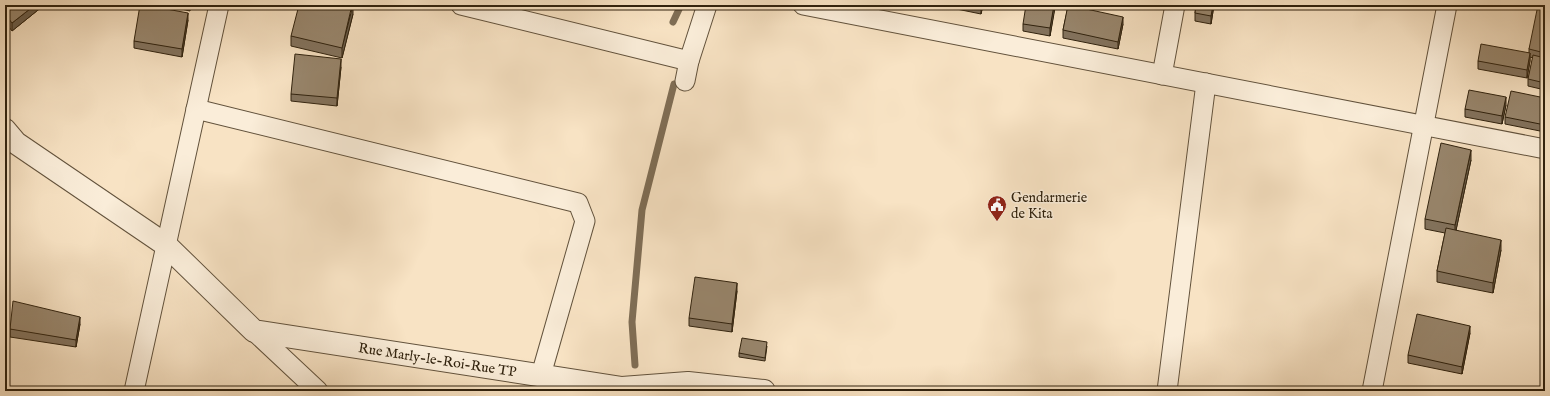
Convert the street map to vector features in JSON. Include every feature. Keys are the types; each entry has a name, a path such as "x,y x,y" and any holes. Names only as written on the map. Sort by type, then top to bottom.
{"street":[{"path":"134,391 219,5"},
{"path":"461,5 689,61"},
{"path":"685,81 689,61 706,5"},
{"path":"803,5 1545,149"},
{"path":"1162,75 1175,5"},
{"path":"1372,391 1447,5"},
{"path":"1167,391 1206,83"},
{"path":"196,109 578,203 585,220 541,375"},
{"path":"5,130 16,143 166,245 318,391"},
{"name":"Rue Marly-le-Roi-Rue TP","path":"254,331 622,388 688,383 764,391"}],"building":[{"path":"5,5 35,5 12,23 5,14"},
{"path":"140,5 188,13 182,49 134,41"},
{"path":"299,5 352,5 342,48 291,36"},
{"path":"1026,5 1054,5 1050,28 1023,24"},
{"path":"1068,5 1123,17 1118,42 1063,30"},
{"path":"1196,5 1213,5 1211,16 1195,13"},
{"path":"1538,5 1545,5 1545,53 1529,49"},
{"path":"1481,44 1530,53 1527,70 1478,61"},
{"path":"295,54 341,59 337,98 291,94"},
{"path":"1533,55 1545,58 1545,83 1528,79"},
{"path":"1469,90 1506,97 1502,116 1465,109"},
{"path":"1511,91 1545,98 1545,125 1505,117"},
{"path":"1441,143 1471,150 1455,225 1425,219"},
{"path":"1446,228 1501,240 1493,283 1437,271"},
{"path":"695,277 737,283 732,324 689,318"},
{"path":"13,301 80,317 76,340 10,329"},
{"path":"1417,314 1470,326 1462,367 1408,355"},
{"path":"742,338 767,342 765,358 739,353"}],"waterway":[{"path":"673,22 681,5"},
{"path":"635,365 632,322 642,210 674,84"}],"place":[{"name":"Gendarmerie de Kita","path":"997,222"}]}
